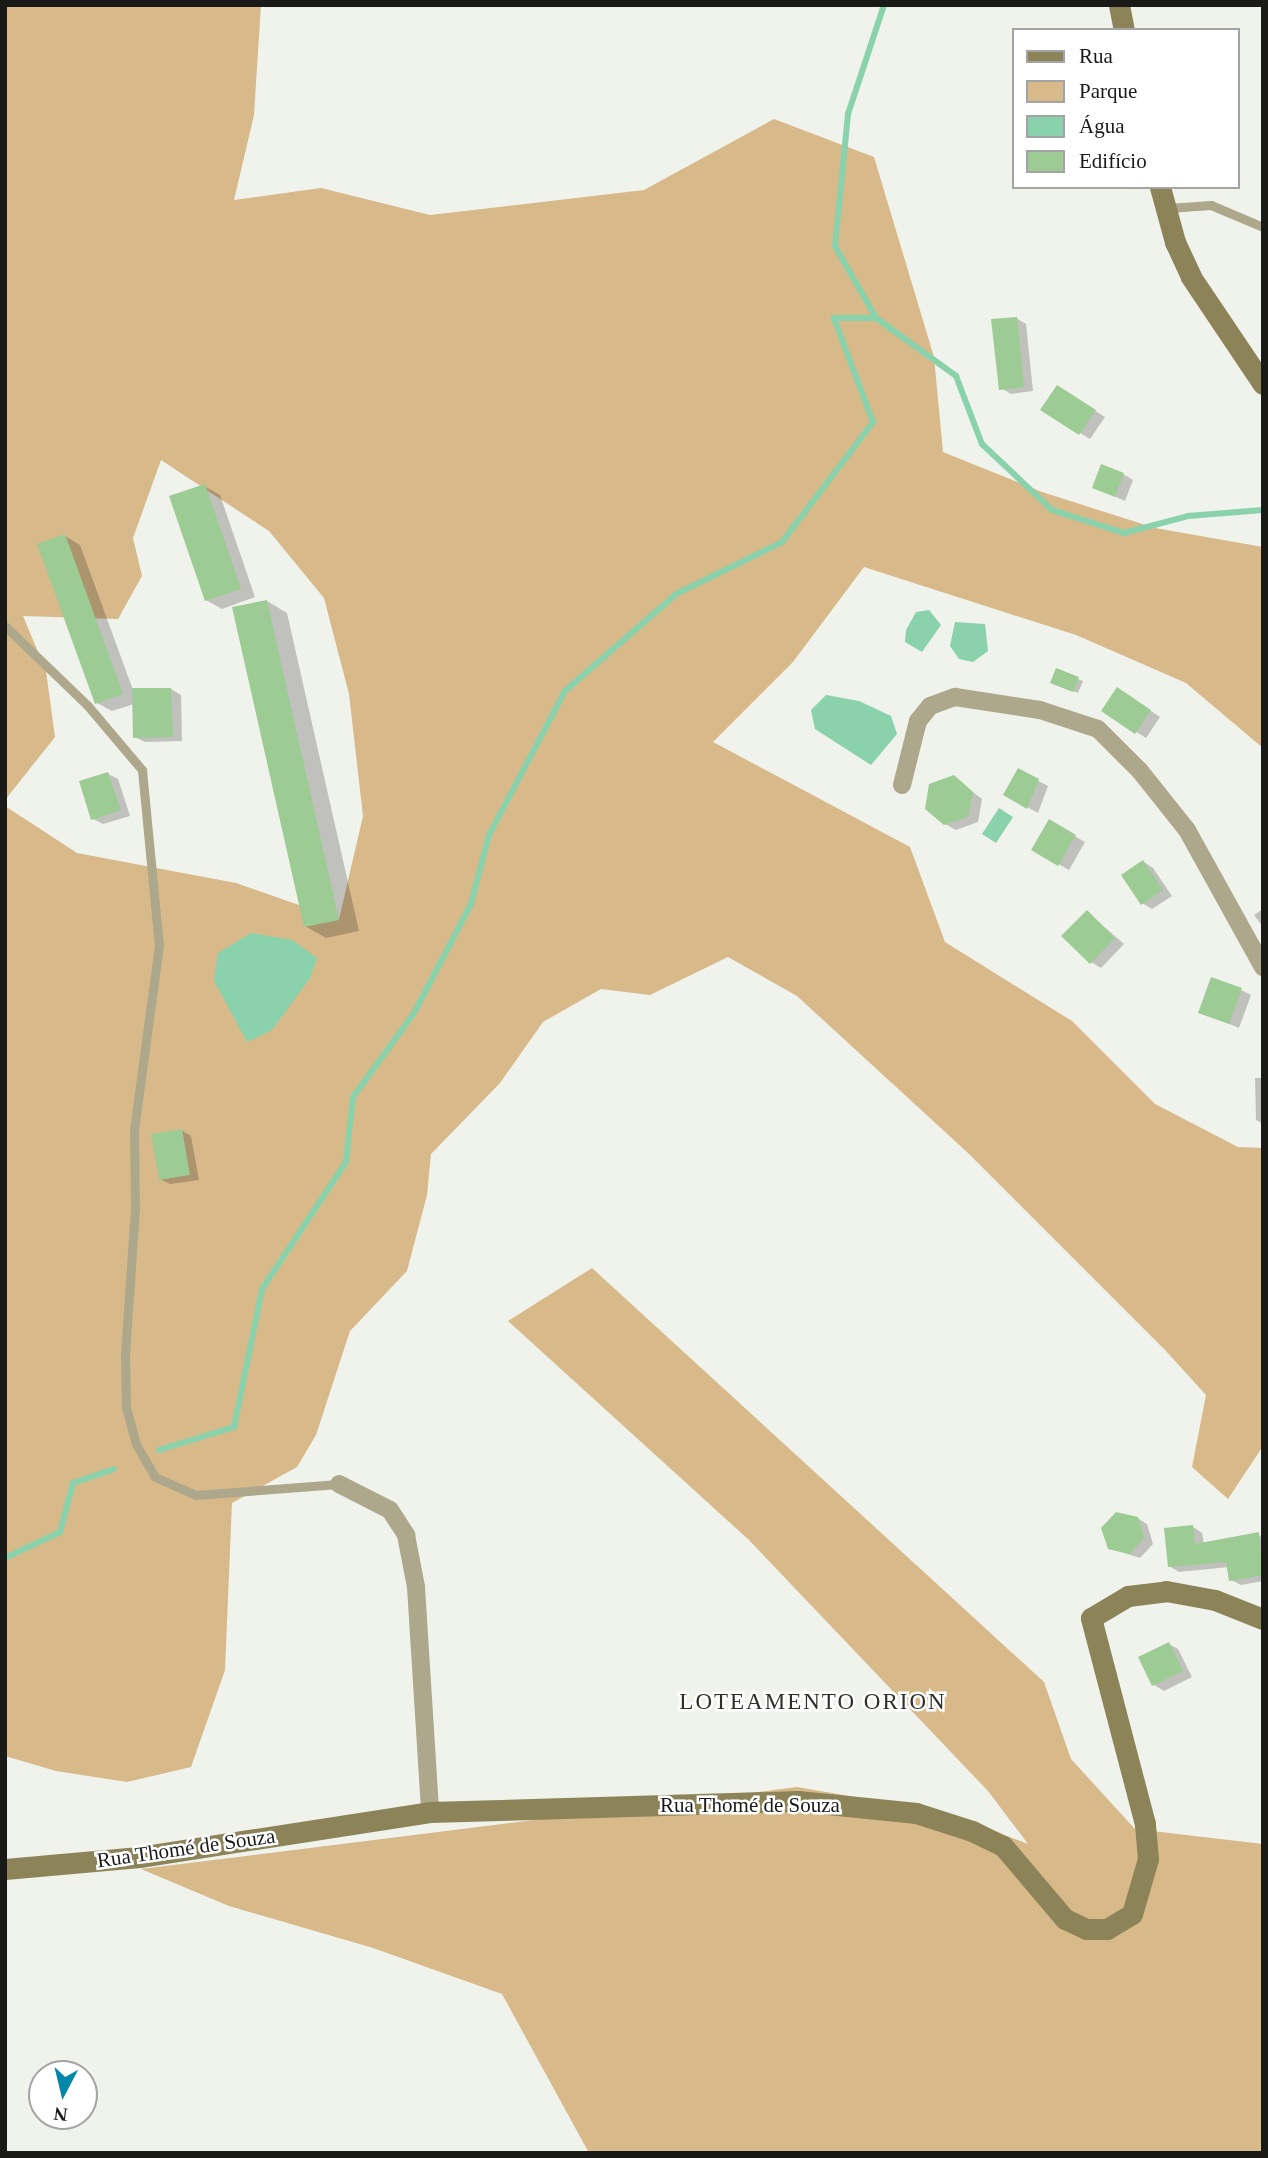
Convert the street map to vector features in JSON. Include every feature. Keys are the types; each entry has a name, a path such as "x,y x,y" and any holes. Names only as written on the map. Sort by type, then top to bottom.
{"street":[{"path":"1119,5 1124,28"},
{"path":"1161,189 1191,277 1263,384"},
{"path":"902,785 918,721 930,706 955,697 1040,710 1098,729 1140,771 1187,830 1263,967"},
{"path":"339,1484 390,1510 407,1535 416,1587 430,1812"},
{"name":"Rua Thomé de Souza","path":"5,1869 139,1857 430,1812 798,1801 916,1813 1003,1846 1065,1920 1086,1929 1107,1929 1132,1914 1148,1859 1145,1824 1091,1618 1128,1596 1166,1591 1215,1600 1263,1619"}],"lane":[{"path":"1166,208 1211,205 1263,227"},
{"path":"5,626 88,706 142,770 159,946 134,1129 135,1208 125,1354 126,1407 136,1444 155,1477 196,1495 339,1484"}],"green space":[{"path":"5,5 261,5 254,115 234,200 321,188 430,215 644,190 774,119 874,157 934,357 943,452 1042,492 1155,528 1263,547 1263,748 1186,683 1076,635 864,567 793,662 713,742 910,847 945,942 1072,1021 1155,1104 1238,1147 1263,1148 1263,1446 1228,1499 1192,1467 1206,1395 1166,1351 968,1153 797,996 728,957 650,995 601,989 543,1022 500,1083 431,1154 427,1195 407,1271 350,1331 316,1435 297,1467 232,1503 225,1670 191,1767 127,1782 56,1771 5,1756 5,806 77,853 236,883 339,919 363,816 349,694 324,598 269,531 161,460 133,538 142,576 118,619 23,616 46,671 55,737 5,800"},
{"path":"592,1268 1044,1682 1071,1759 1135,1829 1263,1844 1263,2153 589,2153 502,1994 373,1948 229,1906 141,1869 797,1787 948,1813 1028,1844 988,1791 749,1540 508,1321"}],"water":[{"path":"929,610 941,625 922,652 905,642 906,630 916,612"},
{"path":"955,622 985,624 988,651 973,662 959,659 950,646"},
{"path":"826,695 859,701 891,716 897,734 871,765 815,729 811,710"},
{"path":"999,808 1013,817 996,843 982,834"},
{"path":"251,933 292,940 317,958 310,978 272,1030 247,1042 214,981 218,953"}],"building":[{"path":"1017,317 1024,387 999,390 991,319"},
{"path":"1057,385 1096,410 1079,435 1040,410"},
{"path":"1101,464 1124,473 1115,497 1092,488"},
{"path":"205,484 241,589 205,601 169,496"},
{"path":"65,534 123,694 95,704 37,544"},
{"path":"267,600 339,920 304,927 232,607"},
{"path":"1056,668 1079,677 1073,692 1050,683"},
{"path":"1117,687 1151,710 1135,734 1101,711"},
{"path":"132,688 171,688 173,737 133,738"},
{"path":"1018,768 1039,779 1027,809 1003,795"},
{"path":"108,772 121,810 91,820 79,781"},
{"path":"954,775 973,792 968,817 944,825 925,809 929,784"},
{"path":"1049,819 1076,835 1058,866 1031,850"},
{"path":"1143,860 1163,890 1141,905 1121,875"},
{"path":"1087,910 1115,938 1090,964 1061,936"},
{"path":"1211,977 1242,988 1229,1024 1198,1013"},
{"path":"182,1129 190,1175 159,1180 151,1134"},
{"path":"1116,1512 1138,1517 1144,1538 1129,1554 1108,1549 1101,1528"},
{"path":"1193,1525 1195,1544 1259,1532 1263,1575 1229,1581 1226,1562 1168,1567 1164,1528"},
{"path":"1169,1642 1183,1671 1152,1686 1138,1657"}],"waterway":[{"path":"884,5 848,114 835,246 876,318 956,376 982,444 1052,510 1124,533 1188,516 1263,510"},
{"path":"159,1450 234,1427 262,1289 346,1162 353,1097 414,1013 471,904 489,835 565,691 676,594 782,542 873,422 834,318 876,318"},
{"path":"5,1558 60,1532 73,1483 114,1469"}],"district":[{"name":"LOTEAMENTO ORION","path":"813,1702"}]}
